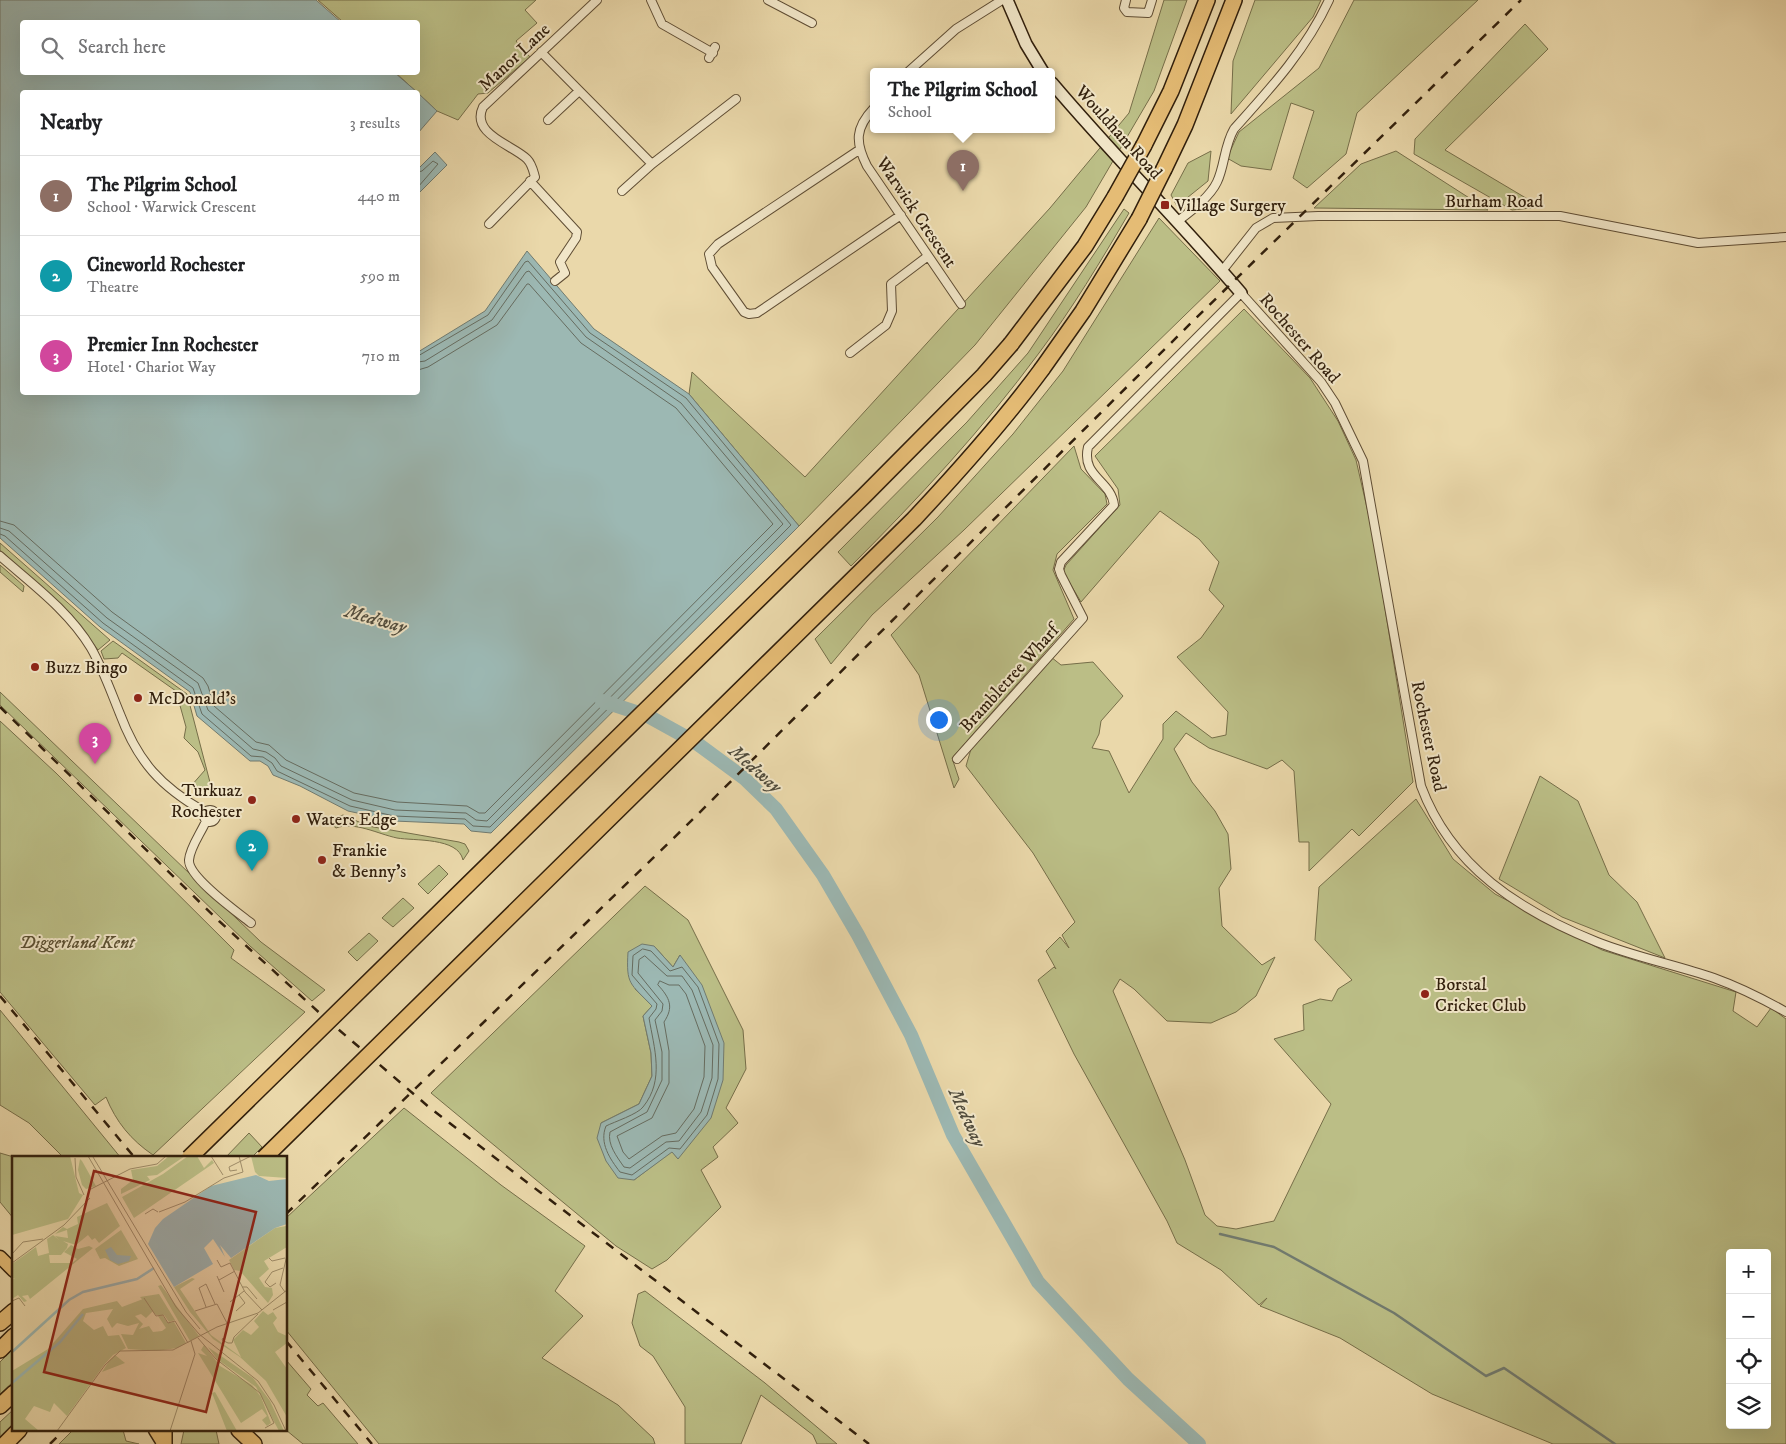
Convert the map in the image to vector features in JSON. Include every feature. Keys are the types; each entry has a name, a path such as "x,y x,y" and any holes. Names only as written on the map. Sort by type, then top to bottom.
{"highway":[{"path":"191,1156 865,495 984,375 1011,344 1085,246 1115,197 1144,145 1170,91 1207,0"},
{"path":"266,1156 907,526 963,467 1019,400 1042,369 1083,310 1139,219 1188,118 1234,0"},
{"path":"0,1323 12,1313"},
{"path":"0,1350 12,1338"},
{"path":"0,1406 12,1395"},
{"path":"5,1444 17,1432"},
{"path":"241,1432 254,1444"}],"main road":[{"path":"0,1257 12,1269"}],"street":[{"name":"Manor Lane","path":"530,181 535,176 532,165 527,158 487,131 480,123 480,112 483,107 596,0"},
{"path":"651,0 662,24 712,52"},
{"path":"768,0 812,24"},
{"path":"912,68 956,29 1002,0"},
{"path":"1007,0 1026,44 1041,68"},
{"path":"1126,0 1124,8 1127,12 1148,13 1152,0"},
{"path":"1178,221 1200,202 1217,182 1228,141 1234,129 1289,67 1317,26 1329,0"},
{"path":"541,52 652,164"},
{"name":"Wouldham Road","path":"1055,87 1094,133 1178,221 1242,293"},
{"path":"548,120 579,91"},
{"path":"622,191 652,164 736,98"},
{"name":"Warwick Crescent","path":"870,113 858,134 859,150 867,166 961,304"},
{"path":"859,150 712,249 709,263 722,284 744,312 748,314 757,313 901,216"},
{"path":"488,224 530,181 577,232 576,238 560,262 565,273 555,281"},
{"name":"Burham Road","path":"1222,271 1256,228 1273,218 1318,216 1560,216 1698,243 1786,237"},
{"path":"850,353 886,325 892,311 891,284 928,256"},
{"name":"Brambletree Wharf","path":"957,759 1083,618 1061,575 1061,562 1114,505 1112,494 1089,467 1085,457 1088,447 1242,293"},
{"name":"Rochester Road","path":"1242,293 1321,382 1335,403 1363,461 1422,786 1436,819 1456,850 1495,888 1563,926 1598,942 1715,978 1786,1012"},
{"path":"0,556 66,616 90,646 101,667 131,741 152,772 165,786 205,812 204,818 206,821 190,855 190,866 194,874 251,923"}],"green space":[{"path":"318,0 536,0 525,10 537,23 516,41 530,57 488,93 478,94 458,120 437,111 420,95 420,90 414,90 398,75 420,75 420,20 341,20"},
{"path":"1164,0 1187,0 1154,91 1086,207 975,345 799,526 689,394 692,372 805,477 1050,208 1129,113"},
{"path":"1255,0 1321,0 1313,17 1231,114 1233,61"},
{"path":"1354,0 1478,0 1357,113 1346,154 1307,188 1293,178 1314,111 1291,103 1271,170 1241,166 1227,158 1239,132 1319,68"},
{"path":"1525,24 1548,49 1445,150 1541,207 1512,210 1414,154 1415,139"},
{"path":"1211,151 1208,181 1177,206 1171,195 1188,163"},
{"path":"1396,151 1488,210 1314,208 1361,164"},
{"path":"1124,209 1129,213 1097,267 1063,319 1018,381 949,463 851,566 838,552 967,422 1028,353"},
{"path":"1159,218 1220,281 964,530 872,615 831,664 815,639 938,517 1013,434 1063,371"},
{"path":"1244,309 1310,378 1338,421 1356,460 1373,534 1413,782 1359,836 1352,829 1309,871 1309,842 1299,842 1294,771 1282,760 1267,769 1209,748 1186,733 1174,749 1192,782 1215,811 1228,834 1231,869 1219,888 1222,926 1262,965 1275,957 1256,996 1236,1012 1211,1023 1167,1021 1134,989 1120,979 1113,991 1185,1160 1205,1215 1217,1226 1236,1229 1274,1221 1331,1104 1274,1039 1304,1030 1303,1005 1320,999 1332,1001 1338,989 1352,980 1315,940 1319,887 1416,799 1453,859 1495,894 1602,950 1736,992 1733,1011 1757,1027 1771,1008 1786,1019 1786,1444 1553,1444 1432,1394 1340,1338 1260,1306 1267,1298 1259,1305 1221,1270 1177,1243 1167,1221 1074,1054 1038,980 1054,967 1056,969 1046,951 1060,937 1069,948 1062,935 1075,922 1033,853 966,766 971,749 1051,657 1061,665 1093,662 1123,696 1101,721 1099,734 1092,748 1109,751 1129,793 1163,739 1163,724 1176,711 1212,738 1226,735 1228,712 1177,657 1201,638 1224,606 1209,590 1219,562 1199,539 1160,511 1081,602 1063,572 1066,565 1120,505 1118,489 1095,456"},
{"path":"1074,446 1081,469 1105,494 1107,504 1057,554 1053,570 1074,619 952,758 959,779 954,788 919,675 891,635"},
{"path":"0,543 110,640 98,650 70,613 0,550"},
{"path":"0,565 24,586 23,592 0,572"},
{"path":"113,641 187,694 212,790 191,786 205,770 198,752 184,738 186,727 179,702 183,696 122,653 118,658 104,659 101,651"},
{"path":"0,692 261,942 325,990 312,1001 250,946 0,705"},
{"name":"Diggerland Kent","path":"0,721 56,773 234,950 231,958 305,1012 153,1155 125,1130 114,1114 106,1097 95,1105 0,992"},
{"path":"1540,776 1578,801 1609,875 1637,902 1665,958 1562,917 1499,879"},
{"path":"343,815 368,826 459,842 465,844 469,851 463,860 453,847 434,841 397,838 358,827 343,826 336,828 330,823 334,818"},
{"path":"439,865 448,874 428,894 418,884"},
{"path":"645,886 688,920 743,1030 746,1069 726,1108 738,1123 713,1147 718,1157 701,1170 721,1207 667,1260 652,1269 616,1246 431,1093","holes":["654,946 673,967 680,955 678,1159 672,1151 634,1180 601,1123 639,1104 652,1076 651,1053 643,1016 652,1006 635,989"]},
{"path":"403,898 414,908 393,927 382,918"},
{"path":"369,933 378,941 357,961 348,952"},
{"path":"0,1010 119,1156 62,1156 29,1123 0,1105"},
{"path":"404,1108 501,1185 585,1246 555,1291 583,1316 542,1358 618,1405 653,1438 655,1444 379,1444 288,1332 288,1216"},
{"path":"249,1133 262,1147 253,1156 227,1156"},
{"path":"0,1153 12,1157 12,1217 0,1202"},
{"path":"645,1291 765,1383 837,1444 817,1444 813,1435 761,1395 741,1444 685,1444 685,1407 653,1356 640,1346 632,1323 638,1294"},
{"path":"12,1350 12,1383 0,1394 0,1362"},
{"path":"288,1362 311,1389 307,1395 318,1406 323,1403 358,1444 303,1444 288,1432"},
{"path":"12,1411 12,1430 0,1443 0,1422"},
{"path":"71,1432 124,1432 126,1441 139,1444 59,1444"},
{"path":"184,1432 216,1432 219,1444 181,1444"}],"water":[{"path":"0,0 316,0 339,20 20,20 20,75 397,75 415,90 20,90 20,395 420,395 420,351 485,311 527,251 594,329 689,394 799,526 491,833 471,831 464,824 394,821 348,811 300,786 273,775 268,766 260,761 250,761 197,716 190,692 100,627 0,538"},
{"path":"420,95 437,111 420,131"},
{"path":"435,152 447,165 420,192 420,167"},
{"path":"642,944 654,946 673,967 680,955 702,985 724,1043 723,1080 711,1118 678,1159 672,1152 634,1180 618,1178 606,1161 597,1138 601,1123 639,1104 652,1076 651,1053 643,1016 652,1006 634,988 628,971 628,952"}],"waterway":[{"name":"Medway","path":"602,701 648,716 695,742 744,778 776,809 823,875 858,935 911,1035 953,1135 1038,1282 1128,1379 1199,1444"},
{"path":"1220,1234 1274,1247 1394,1313 1486,1376 1504,1368 1615,1444"}],"railway":[{"path":"288,1212 685,827 1191,323 1521,0"},
{"path":"0,707 219,921 324,1017 430,1108 869,1444"},
{"path":"0,996 133,1156"},
{"path":"288,1343 372,1444"},
{"path":"50,1444 62,1432"}],"place":[{"name":"The Pilgrim School","path":"963,191"},
{"name":"Village Surgery","path":"1165,205"},
{"name":"Buzz Bingo","path":"35,667"},
{"name":"McDonald's","path":"138,698"},
{"name":"Premier Inn Rochester","path":"95,764"},
{"name":"Turkuaz Rochester","path":"252,800"},
{"name":"Waters Edge","path":"296,819"},
{"name":"Frankie & Benny's","path":"322,860"},
{"name":"Cineworld Rochester","path":"252,871"},
{"name":"Borstal Cricket Club","path":"1425,994"}]}
